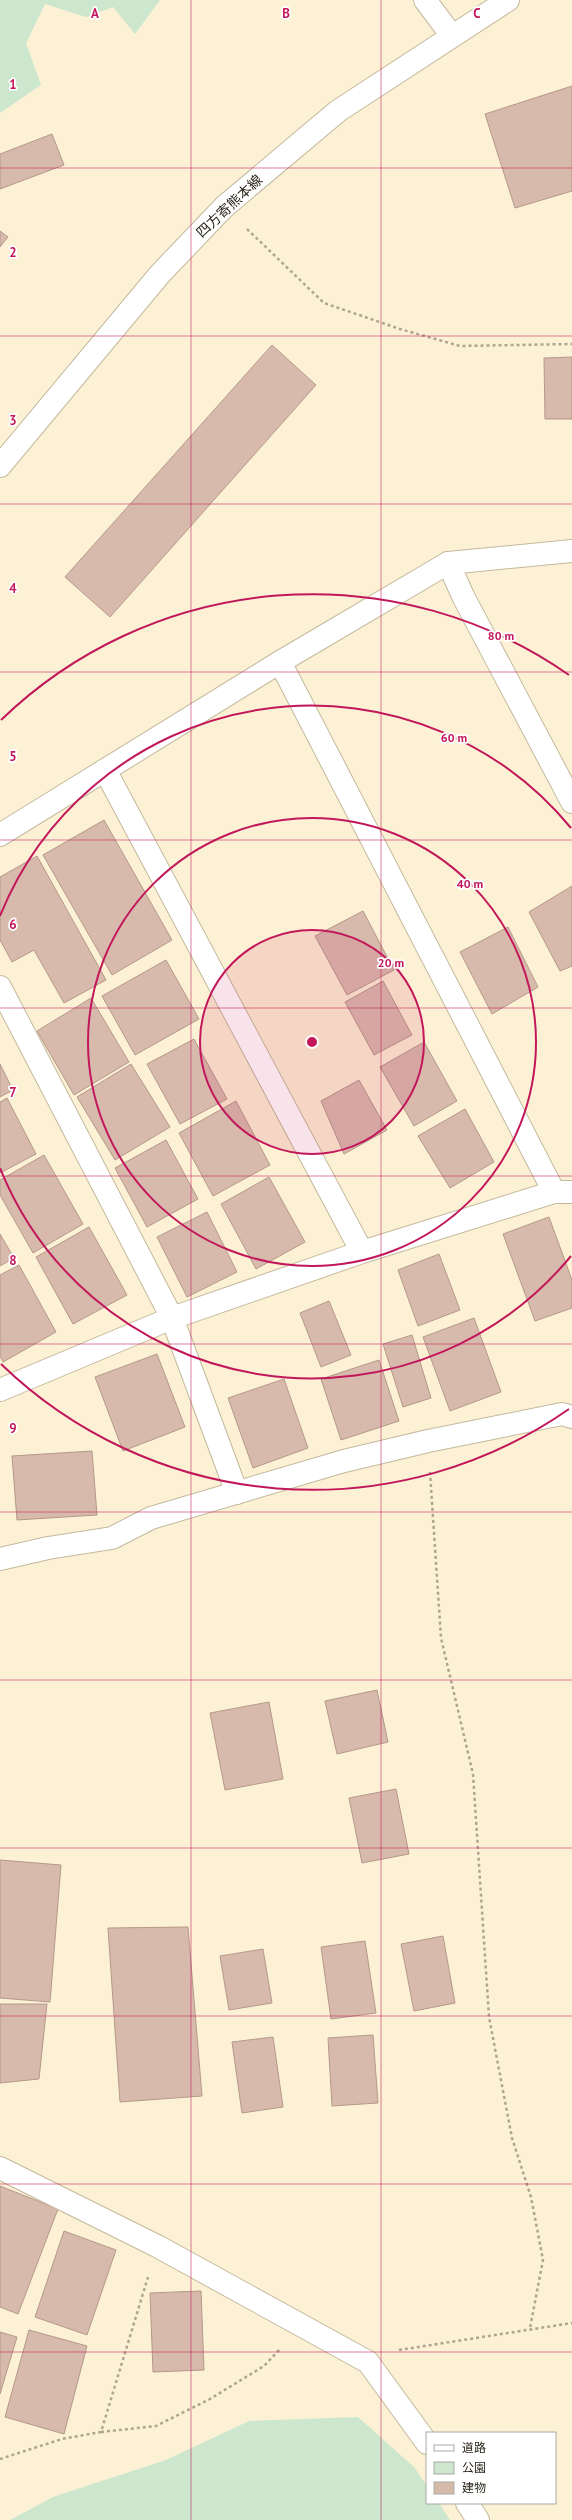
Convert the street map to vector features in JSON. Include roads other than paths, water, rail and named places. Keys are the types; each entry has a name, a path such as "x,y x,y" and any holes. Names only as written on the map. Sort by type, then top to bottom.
{"street":[{"path":"425,0 452,36"},
{"name":"四方寄熊本線","path":"0,466 160,274 224,207 338,111 508,0"},
{"path":"0,835 280,662 448,563 572,551"},
{"path":"448,563 464,598 572,802"},
{"path":"0,1390 172,1318 362,1252 563,1192 280,662"},
{"path":"105,770 362,1252"},
{"path":"0,987 172,1318 237,1493"},
{"path":"0,1559 48,1548 112,1538 151,1518 344,1460 428,1440 562,1414 572,1418"},
{"path":"0,2168 157,2246 302,2324 368,2362 426,2442"},
{"path":"468,2504 478,2520"}]}
